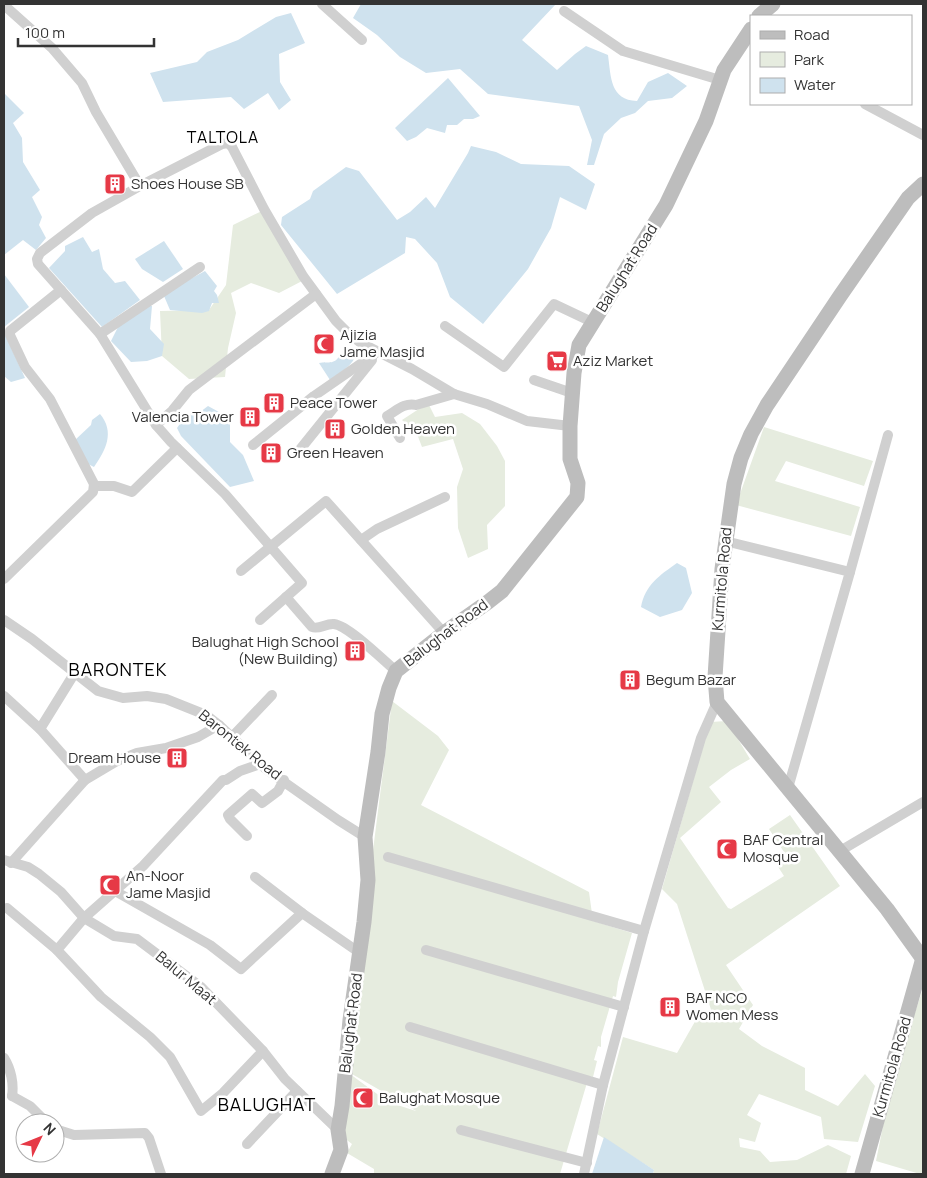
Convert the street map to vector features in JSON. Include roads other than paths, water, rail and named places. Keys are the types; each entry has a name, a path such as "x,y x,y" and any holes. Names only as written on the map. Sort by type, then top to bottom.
{"street":[{"path":"322,4 362,40"},
{"path":"760,15 773,4"},
{"path":"6,5 52,48 82,83 96,112 140,186"},
{"path":"564,11 623,51 720,80"},
{"name":"Balughat Road","path":"334,1173 341,1150 338,1130 368,880 365,837 382,714 389,688 396,672 444,633 502,591 574,503 577,497 578,483 570,459 570,426 572,393 579,345 666,206 706,121 724,70 750,31"},
{"path":"867,105 923,135"},
{"path":"260,620 302,583 225,494 156,425 100,334 38,264 37,259 40,253 92,213 140,186 222,144 228,143 232,147 278,235 303,276 336,321 348,333 361,343 379,351 454,394 487,404 527,421 570,426"},
{"name":"Kurmitola Road","path":"862,1174 923,958 887,909 717,702 715,677 717,625 724,541 734,484 741,458 751,434 768,405 846,288 908,198 923,184"},
{"path":"100,334 200,267"},
{"path":"4,579 93,492 94,486 50,399 25,366 10,335 10,331 61,290"},
{"path":"156,425 172,411 189,390 316,294"},
{"path":"445,326 504,368 554,304 592,322"},
{"path":"253,445 314,396 379,351"},
{"path":"298,452 379,351"},
{"path":"534,380 572,393"},
{"path":"400,438 387,416 405,405 416,405 454,394"},
{"path":"788,788 888,435"},
{"path":"94,486 114,486 132,492 178,448"},
{"path":"361,540 377,529 445,497"},
{"path":"241,571 326,501 444,633"},
{"path":"724,541 850,572"},
{"path":"286,596 312,627 316,628 333,624 344,628 396,672"},
{"name":"Barontek Road","path":"4,620 32,639 98,691 123,698 147,696 166,699 193,708 206,715 260,764 365,837"},
{"path":"40,728 74,674"},
{"path":"232,737 272,695"},
{"path":"4,696 40,728 85,780"},
{"path":"584,1174 603,1085 644,931 700,738 717,702"},
{"path":"7,862 85,780 117,761 137,753 166,748 198,737 219,725"},
{"path":"57,950 84,918 143,866 223,780 240,771 260,764"},
{"path":"247,836 228,815 252,794 262,803 278,791 284,780"},
{"path":"840,851 923,802"},
{"path":"388,857 644,931"},
{"name":"Balur Maat","path":"7,862 28,867 39,874 61,892 84,918 114,936 137,939 201,987 262,1051 285,1079 338,1130"},
{"path":"255,877 302,913 360,953"},
{"path":"115,891 210,944 242,969 302,913"},
{"path":"7,908 57,950 101,997 150,1037 170,1057 201,1111 223,1094 262,1051"},
{"path":"426,950 624,1007"},
{"path":"410,1027 603,1085"},
{"path":"4,1058 8,1064 14,1087 8,1098 30,1106 37,1113"},
{"path":"247,1144 297,1091"},
{"path":"462,1130 587,1163"},
{"path":"65,1132 74,1135 145,1132 149,1138 161,1174"}],"water":[{"path":"361,4 556,4 522,40 557,70 586,46 608,55 611,79 614,86 617,92 628,100 637,101 648,82 668,73 687,86 672,98 648,101 635,113 621,118 604,134 594,165 587,165 592,140 579,106 488,94 460,69 426,73 400,57 377,35 353,18"},
{"path":"291,13 305,43 279,54 280,82 291,100 279,110 268,93 244,109 231,97 163,102 150,73 197,62 207,52 238,40 276,17"},
{"path":"448,78 480,116 473,119 464,119 457,125 447,125 445,133 427,128 416,137 407,141 395,128"},
{"path":"4,93 24,113 13,123 22,138 23,162 40,190 32,197 42,217 39,225 46,238 36,250 23,240 4,255"},
{"path":"471,146 496,152 521,164 569,166 595,184 586,210 560,197 551,228 528,269 483,324 450,297 437,263 415,239 406,237 405,253 337,294 281,225 282,217 310,199 313,191 346,167 359,171 397,220 410,212 426,197 435,208"},
{"path":"83,237 92,252 99,249 103,269 115,283 125,281 140,300 102,327 49,268 65,251 65,246"},
{"path":"164,241 183,269 163,282 142,269 135,259"},
{"path":"205,271 217,286 214,291 219,303 212,303 209,311 202,313 170,310 164,296"},
{"path":"4,274 29,307 4,327"},
{"path":"148,306 152,306 150,329 164,344 162,356 147,361 131,362 111,341 119,325"},
{"path":"4,328 25,378 11,382 4,376"},
{"path":"341,353 357,353 352,362 330,380 319,363 332,362"},
{"path":"208,406 230,418 230,442 243,455 254,481 230,487 181,436 177,428 186,415 200,412"},
{"path":"100,414 105,421 108,434 105,448 94,467 88,464 74,441 91,425 92,420"},
{"path":"677,563 686,568 692,593 682,610 660,617 641,607 646,593 654,581"},
{"path":"604,1137 654,1170 653,1174 592,1174"}],"place":[{"name":"Shoes House SB","path":"115,184"},
{"name":"Ajizia Jame Masjid","path":"324,344"},
{"name":"Aziz Market","path":"557,361"},
{"name":"Peace Tower","path":"274,403"},
{"name":"Valencia Tower","path":"250,417"},
{"name":"Golden Heaven","path":"335,429"},
{"name":"Green Heaven","path":"271,453"},
{"name":"Balughat High School (New Building)","path":"355,651"},
{"name":"Begum Bazar","path":"630,680"},
{"name":"Dream House","path":"177,758"},
{"name":"BAF Central Mosque","path":"727,849"},
{"name":"An-Noor Jame Masjid","path":"110,885"},
{"name":"BAF NCO Women Mess","path":"670,1007"},
{"name":"Balughat Mosque","path":"363,1098"}],"district":[{"name":"TALTOLA","path":"223,137"},
{"name":"BARONTEK","path":"118,670"},
{"name":"BALUGHAT","path":"267,1105"}]}
